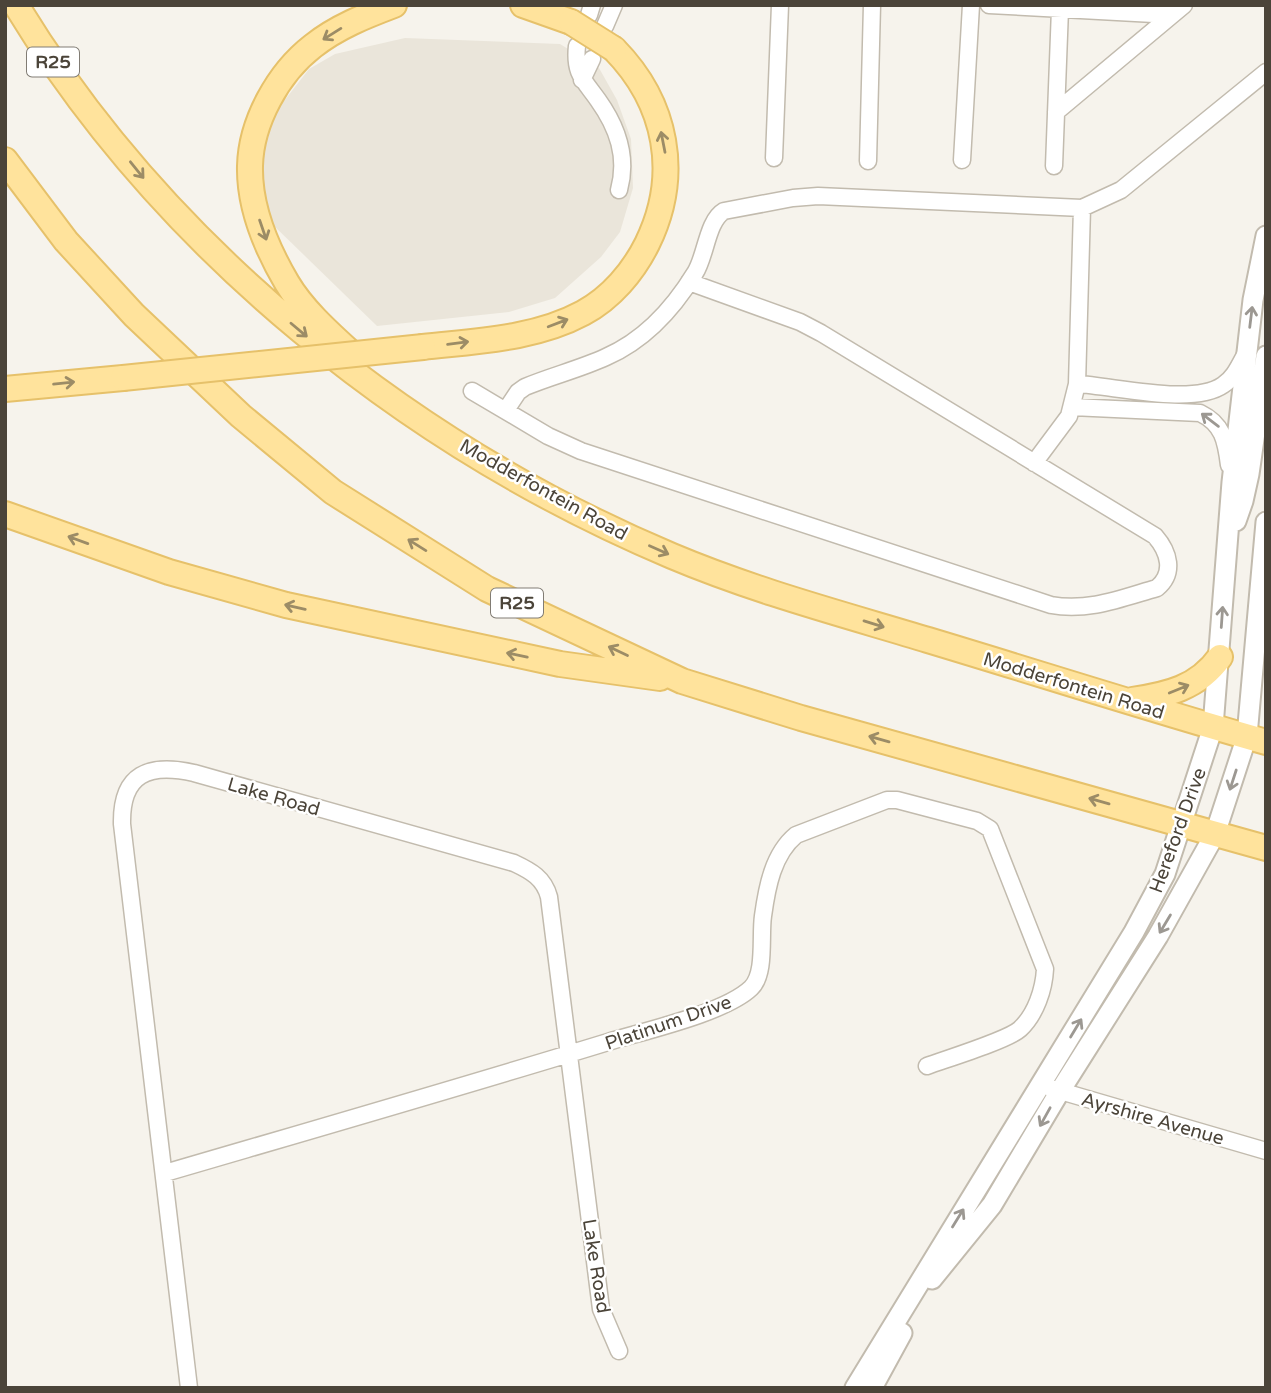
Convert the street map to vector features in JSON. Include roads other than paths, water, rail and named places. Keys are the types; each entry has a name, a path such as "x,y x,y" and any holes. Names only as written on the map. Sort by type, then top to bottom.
{"main road":[{"name":"Modderfontein Road","path":"16,5 40,44 94,117 150,185 216,255 300,331 419,419 586,517 674,556 767,591 1256,739"},
{"path":"394,5 335,31 311,47 291,66 263,114 254,139 250,167 255,208 269,248 288,285 330,333 419,419"},
{"path":"5,389 492,339 529,333 555,325 583,313 608,296 628,275 657,223 665,191 666,154 659,120 645,87 630,65 604,45 582,22 523,5"},
{"name":"R25","path":"5,160 66,241 134,315 241,416 334,492 487,589 682,681 801,718 1266,848"},
{"path":"5,514 169,572 286,605 560,664 682,681"},
{"path":"1128,701 1154,697 1186,687 1202,678 1220,657"}],"street":[{"path":"582,80 604,45 614,5"},
{"path":"774,158 780,5"},
{"path":"868,161 872,5"},
{"path":"962,160 971,5"},
{"path":"989,5 1060,9 1178,10"},
{"path":"1054,166 1060,9"},
{"path":"1056,113 1178,10"},
{"path":"582,22 576,60 582,80 607,113 619,142 624,171 619,190"},
{"path":"506,410 525,387 605,358 651,329 689,282 704,256 713,222 724,211 818,195 1082,208 1121,191 1266,72"},
{"path":"1034,463 1064,424 1072,407 1077,384 1082,208"},
{"name":"Hereford Drive","path":"872,1388 930,1282 992,1205 1050,1088 1165,874 1213,727 1232,482 1256,353 1253,300 1266,236"},
{"path":"472,391 581,452 1051,606 1089,607 1157,588 1164,582 1169,569 1169,558 1165,547 1155,537 800,322 689,282"},
{"path":"1077,384 1184,395 1206,393 1225,384 1256,353"},
{"path":"1228,538 1243,502 1249,474 1256,353"},
{"path":"1072,407 1200,413 1220,428 1226,441 1232,482"},
{"name":"Hereford Drive","path":"855,1388 1050,1088 1164,926 1215,834 1256,739 1266,522"},
{"name":"Lake Road","path":"189,1388 122,824 125,794 142,774 155,769 173,768 194,773 514,863 529,870 546,887 570,1054 601,1309 619,1351"},
{"name":"Platinum Drive","path":"164,1173 570,1054 706,1012 742,996 754,985 760,964 762,917 776,860 786,843 796,835 887,800 897,800 977,821 990,829 1045,969 1044,986 1036,1004 1019,1029 927,1066"},
{"name":"Ayrshire Avenue","path":"1050,1088 1266,1151"}]}
